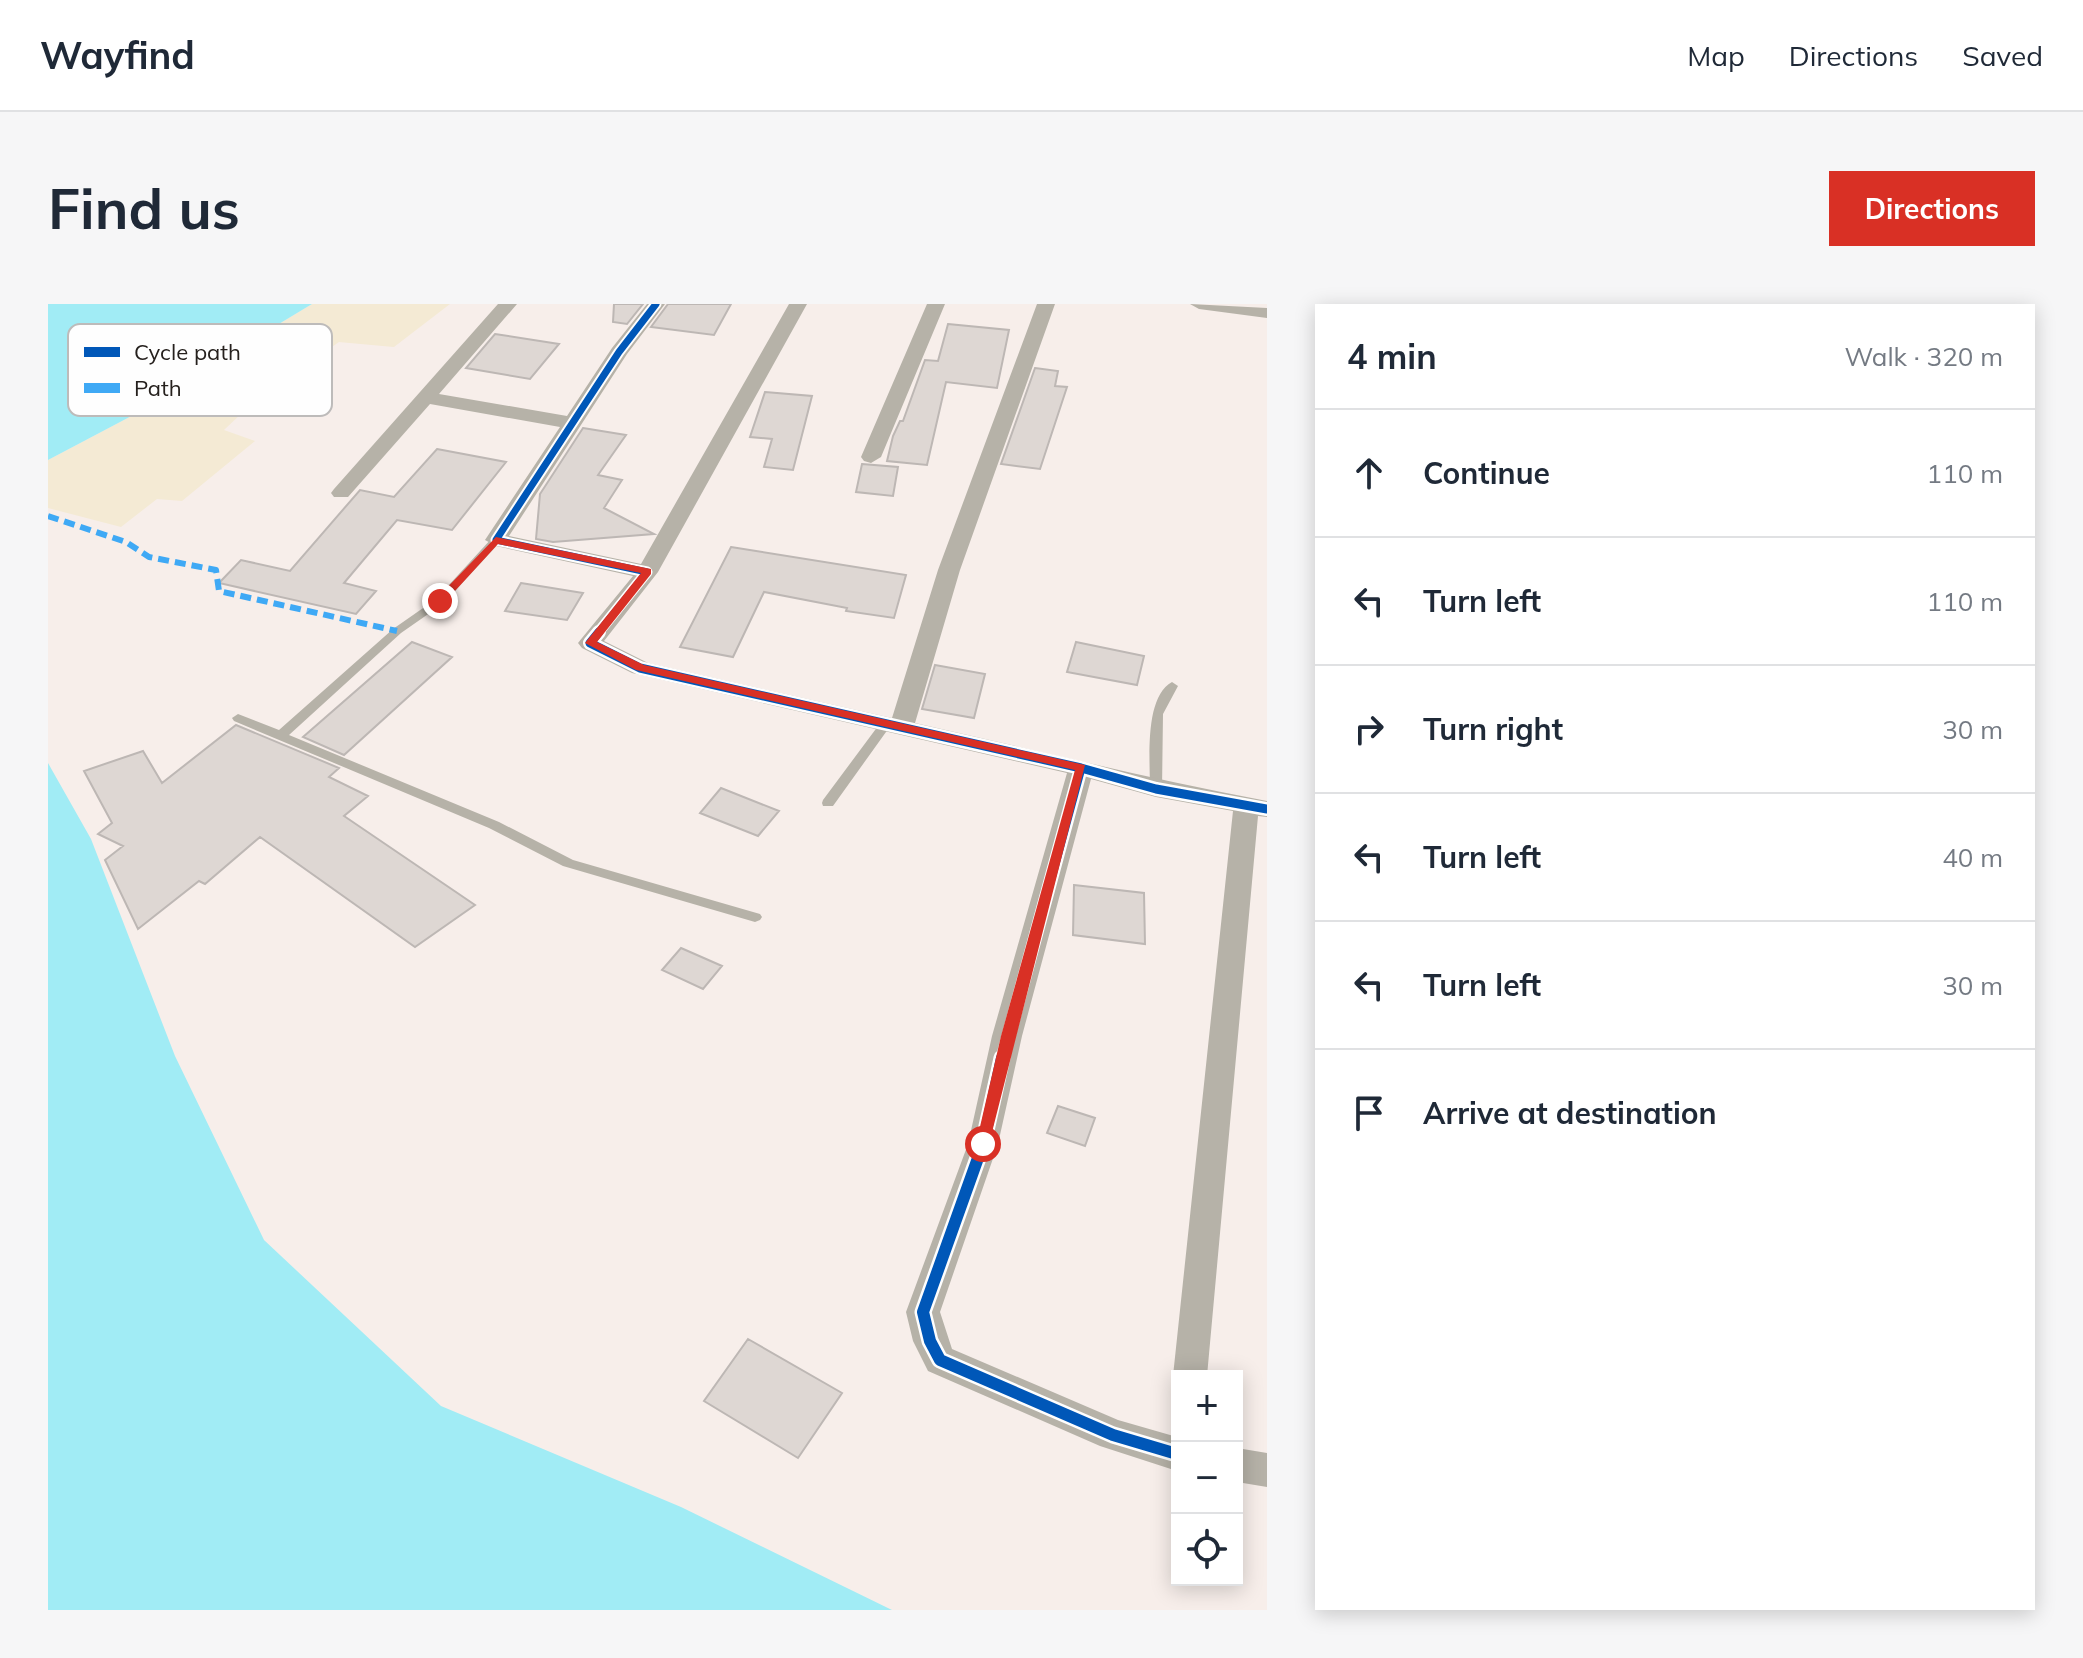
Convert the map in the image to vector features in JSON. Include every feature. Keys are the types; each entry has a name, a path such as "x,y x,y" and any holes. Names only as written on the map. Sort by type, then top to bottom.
{"street":[{"path":"341,493 508,304"},
{"path":"647,572 496,540 572,423 656,304"},
{"path":"798,304 647,572 590,643 640,668 1081,768 1156,789 1256,808 1191,1370"},
{"path":"871,457 936,304"},
{"path":"893,727 1046,304"},
{"path":"1199,304 1267,313"},
{"path":"424,397 572,423"},
{"path":"1081,768 1007,1036 983,1144 923,1312 930,1341 940,1360 1113,1435 1171,1452"},
{"path":"1243,1466 1267,1470"}],"lane":[{"path":"281,735 397,631 440,601 496,540"},
{"path":"1156,789 1157,714 1172,686"},
{"path":"238,718 494,825 568,863 755,917"},
{"path":"828,803 893,727"}],"sand":[{"path":"312,304 450,304 394,347 339,342 332,347 332,324 279,324"},
{"path":"131,416 239,416 224,430 255,441 182,501 157,499 121,527 48,508 48,460"}],"water":[{"path":"48,304 312,304 279,324 68,324 68,416 131,416 48,460"},
{"path":"48,763 91,839 175,1056 264,1240 441,1406 681,1507 892,1610 48,1610"}],"building":[{"path":"614,304 643,304 627,324 613,322"},
{"path":"668,304 731,304 714,335 651,327"},
{"path":"948,324 1009,330 997,388 946,382 927,465 887,461 893,436 900,421 903,421 925,360 938,361"},
{"path":"495,334 559,344 530,379 466,368"},
{"path":"1035,368 1058,371 1055,386 1067,387 1040,469 1001,464"},
{"path":"765,392 812,396 793,470 764,467 772,439 750,437"},
{"path":"583,428 626,435 598,475 622,480 604,508 654,534 553,542 536,539 540,494"},
{"path":"437,449 506,462 452,530 397,520 344,583 376,591 356,614 219,583 241,560 290,571 360,490 394,497"},
{"path":"862,464 898,467 893,496 856,492"},
{"path":"731,547 906,575 894,618 846,611 847,608 764,592 733,657 680,647"},
{"path":"521,583 583,593 567,620 505,611"},
{"path":"412,642 452,657 344,755 303,737"},
{"path":"1076,642 1144,656 1137,685 1067,672"},
{"path":"935,665 985,674 974,718 922,709"},
{"path":"236,725 339,768 329,777 368,796 344,816 475,905 415,947 260,837 205,884 199,881 138,929 105,860 123,846 98,834 112,823 84,771 143,751 162,783"},
{"path":"721,788 779,811 758,836 700,813"},
{"path":"1074,885 1144,893 1145,944 1073,935"},
{"path":"681,948 722,966 703,989 662,970"},
{"path":"1058,1106 1095,1118 1085,1146 1047,1133"},
{"path":"748,1339 842,1393 798,1458 704,1401"}],"marked path":[{"path":"48,516 126,542 149,557 216,570 219,591 397,631"}],"cycle path":[{"path":"656,304 619,352 496,540 647,572 590,643 640,668 1081,768 1156,789 1267,809"},
{"path":"1081,768 1007,1036 983,1144 923,1312 930,1341 940,1360 1113,1435 1171,1452"}],"route":[{"path":"440,601 496,540 647,572 590,643 640,668 1081,768 1007,1036 983,1144"}]}
